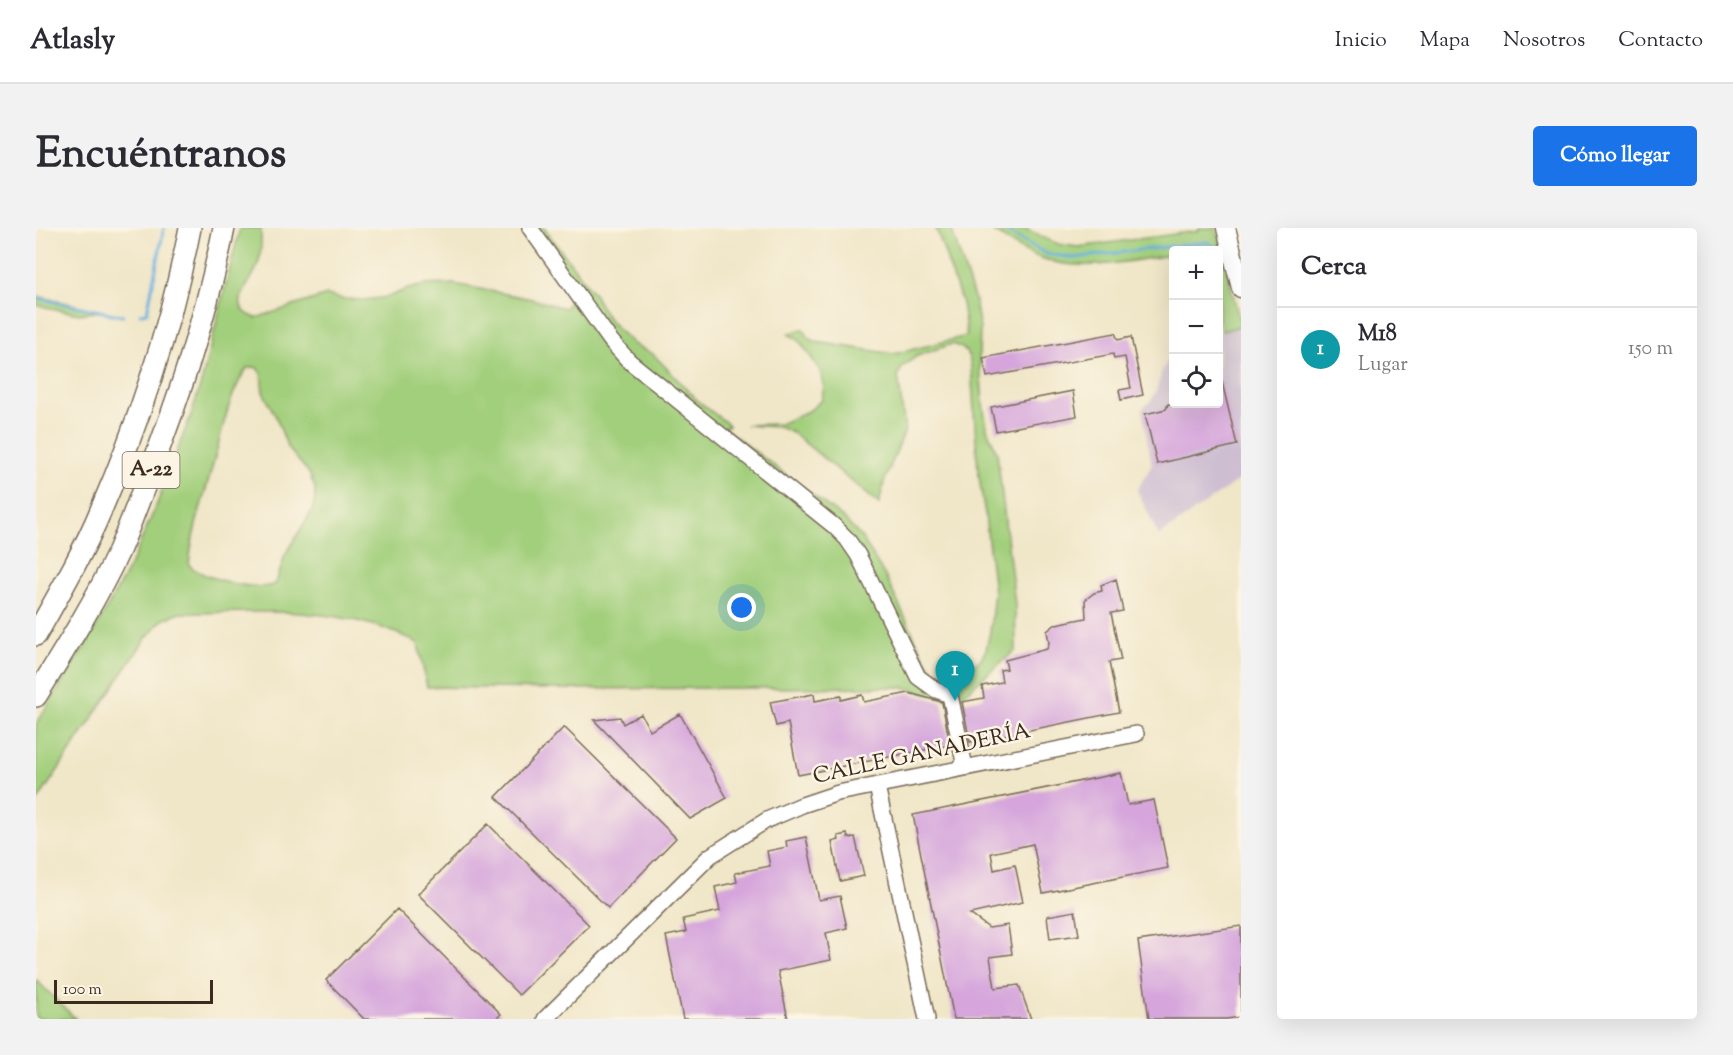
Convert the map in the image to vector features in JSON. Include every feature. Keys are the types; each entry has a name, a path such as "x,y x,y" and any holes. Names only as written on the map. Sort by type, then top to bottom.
{"highway":[{"name":"A-22","path":"36,635 71,573 101,511 130,438 159,349 190,228"},
{"name":"A-22","path":"36,696 118,553 177,403 198,337 224,228"}],"main road":[{"path":"1226,228 1241,288"}],"street":[{"path":"530,228 611,341 629,361 847,538 858,555 918,677 936,690 951,695 965,767"},
{"name":"CALLE GANADERÍA","path":"545,1019 710,856 767,820 802,805 838,794 1136,734"},
{"path":"877,786 927,1019"}],"shaded area":[{"path":"1241,326 1241,478 1159,536 1137,490 1152,465 1142,409 1156,392 1162,371 1169,359 1169,408 1223,408 1223,331"}],"green space":[{"path":"240,228 261,228 259,262 242,295 241,302 242,308 256,318 327,295 343,299 364,300 388,297 424,285 454,284 532,299 564,308 568,305 567,286 525,228 544,228 618,330 635,345 653,354 699,402 729,425 724,428 843,518 862,538 885,576 924,656 941,680 948,682 958,678 980,660 986,650 994,592 978,471 971,366 966,351 952,344 917,356 902,367 898,376 905,430 884,482 879,504 793,433 779,427 746,425 780,424 810,410 822,400 824,385 820,370 798,339 788,334 803,329 809,338 816,342 894,354 967,336 962,303 936,228 951,228 975,301 980,329 979,355 983,404 987,429 997,453 1015,605 1016,650 955,701 903,687 555,689 427,687 418,643 389,630 360,621 300,613 177,613 161,621 146,638 36,803 36,724 94,631 130,566 157,504 202,380","holes":["256,367 261,373 263,392 288,448 309,473 315,488 315,499 312,511 285,555 276,583 258,587 232,583 205,575 189,565 196,525 223,425 235,390 247,368"]},
{"path":"988,228 1024,228 1058,244 1078,247 1198,231 1200,228 1216,228 1221,246 1169,246 1169,256 1122,263 1070,265 1052,262 1012,243"},
{"path":"1223,255 1241,326 1223,331"},
{"path":"36,296 102,311 79,314 36,305"},
{"path":"36,980 76,1019 36,1019"}],"building":[{"path":"1115,333 1118,340 1131,337 1143,395 1121,400 1119,390 1131,388 1125,357 1114,359 1113,354 987,377 983,358"},
{"path":"1223,386 1237,445 1157,464 1145,414 1166,409 1168,404 1169,408 1223,408"},
{"path":"1073,391 1077,416 996,431 991,407"},
{"path":"1116,579 1123,611 1111,613 1121,660 1109,662 1119,712 970,742 962,702 984,698 982,686 1002,682 1000,670 1007,669 1005,660 1047,649 1049,643 1047,631 1056,624 1086,618 1085,600 1094,593 1102,591 1101,585"},
{"path":"909,693 942,702 950,745 798,775 788,723 776,726 770,702 814,694 815,701 841,696 841,700 862,695 864,702"},
{"path":"641,714 650,731 680,714 727,798 690,819 594,720 620,717 623,724"},
{"path":"564,727 676,838 608,908 496,797"},
{"path":"1121,773 1128,805 1154,800 1168,868 1043,893 1033,844 991,853 994,870 1015,865 1023,902 970,914 989,928 1008,925 1012,954 990,957 995,988 1019,985 1031,1019 954,1019 913,815"},
{"path":"488,824 589,925 519,995 418,894"},
{"path":"847,834 848,838 855,837 864,876 840,881 832,842 839,840 838,836"},
{"path":"806,837 819,900 840,896 847,928 826,933 831,960 778,971 788,1019 683,1019 666,936 686,932 683,919 720,911 715,887 737,882 735,873 770,866 767,851 787,847 786,841"},
{"path":"397,909 501,1014 496,1019 364,1019 326,980"},
{"path":"1075,911 1079,935 1050,939 1047,916"},
{"path":"1241,926 1241,1017 1149,1019 1138,941"}],"waterway":[{"path":"140,314 147,313 164,228"},
{"path":"1001,228 1047,254 1074,258 1169,247"},
{"path":"1174,246 1207,242 1214,246"},
{"path":"36,298 123,316"}],"place":[{"name":"M18","path":"955,701"}]}
